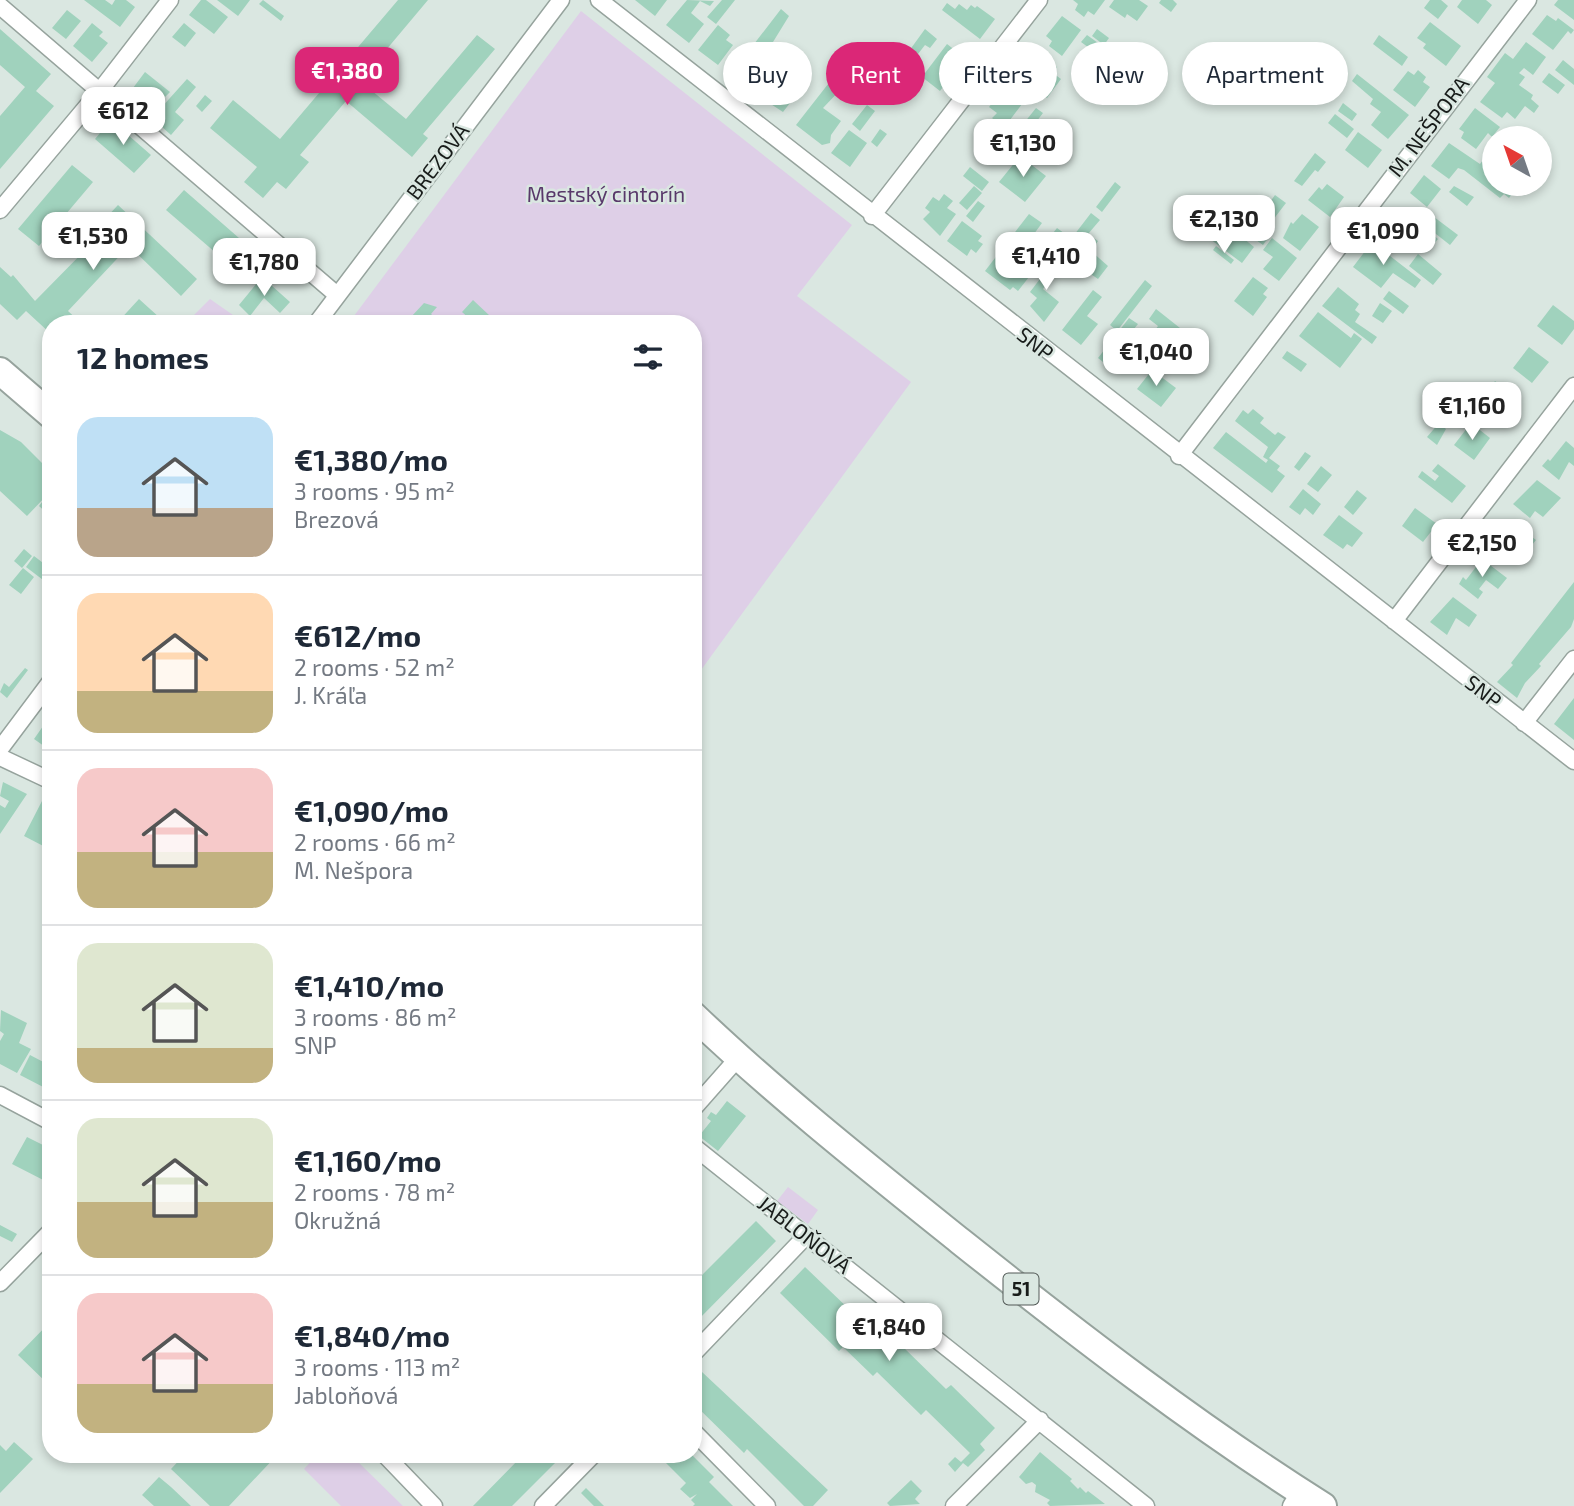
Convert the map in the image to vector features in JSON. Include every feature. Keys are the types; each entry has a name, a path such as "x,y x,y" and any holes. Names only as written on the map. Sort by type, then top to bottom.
{"main road":[{"path":"0,371 42,407"},
{"name":"51","path":"702,1022 737,1058 1096,1349 1295,1498 1323,1506"}],"street":[{"path":"0,210 99,92 170,0"},
{"name":"BREZOVÁ","path":"323,315 561,0"},
{"name":"SNP","path":"599,0 1179,456 1574,761"},
{"path":"872,216 1039,0"},
{"name":"M. NEŠPORA","path":"1179,456 1528,0"},
{"path":"0,6 337,295"},
{"path":"1394,621 1574,386"},
{"path":"1524,723 1574,659"},
{"path":"0,749 42,693"},
{"path":"0,757 42,777"},
{"path":"702,1099 737,1058"},
{"path":"0,1094 42,1117"},
{"name":"JABLOŇOVÁ","path":"702,1153 1146,1506"},
{"path":"702,1345 805,1237"},
{"path":"0,1283 42,1240"},
{"path":"954,1506 1040,1420"},
{"path":"702,1440 767,1506"},
{"path":"393,1463 434,1506"},
{"path":"543,1506 585,1463"}],"green space":[{"name":"Mestský cintorín","path":"581,11 852,225 797,296 911,382 702,669 702,315 355,315"},
{"path":"210,299 233,315 194,315"},
{"path":"788,1187 818,1210 808,1224 777,1201"},
{"path":"310,1463 359,1463 403,1506 341,1506 304,1469"}],"building":[{"path":"84,0 105,0 112,5 115,0 126,0 135,7 120,27"},
{"path":"201,0 206,0 228,17 214,34 189,15"},
{"path":"217,0 250,0 238,16"},
{"path":"263,0 284,16 281,21 259,4"},
{"path":"398,0 428,0 360,81 406,119 477,35 495,49 423,134 428,138 412,157 346,101 300,155 309,162 286,189 277,182 263,198 244,182 257,167 210,128 233,100 280,139"},
{"path":"635,0 667,0 655,16"},
{"path":"687,0 714,1 710,6 700,1 691,13 704,24 689,43 666,25"},
{"path":"722,0 735,0 716,24 707,17"},
{"path":"1073,0 1105,0 1094,15 1088,11 1084,17 1075,10 1078,4"},
{"path":"1114,0 1139,0 1148,6 1137,21 1127,14 1125,18 1109,7"},
{"path":"1161,0 1173,0 1177,4 1171,12 1159,3"},
{"path":"1430,0 1441,0 1448,6 1438,19 1424,8"},
{"path":"1462,0 1486,0 1492,5 1478,24 1457,7"},
{"path":"1558,0 1574,0 1574,20 1554,5"},
{"path":"947,3 955,9 959,4 967,10 971,5 975,8 977,6 995,19 980,39 942,10"},
{"path":"781,9 789,16 773,42 756,42"},
{"path":"67,10 81,21 66,39 52,28"},
{"path":"1547,15 1556,21 1558,18 1574,30 1571,34 1568,31 1553,50 1532,34"},
{"path":"1062,16 1081,30 1062,56 1057,52 1057,42 1051,42 1046,36"},
{"path":"1430,22 1461,46 1446,66 1423,48 1426,44 1417,38"},
{"path":"92,23 103,32 99,36 108,43 92,62 73,46"},
{"path":"184,23 196,33 185,47 172,37"},
{"path":"718,25 730,35 726,40 729,42 723,42 723,58 718,65 698,50"},
{"path":"0,29 51,74 36,91 54,106 0,169 0,116 25,87 0,65"},
{"path":"925,29 937,39 930,48 925,42 916,42"},
{"path":"1097,29 1109,38 1106,42 1100,42 1092,36"},
{"path":"1087,35 1097,42 1081,42"},
{"path":"1379,35 1408,57 1402,66 1373,44"},
{"path":"1526,42 1546,57 1533,75 1524,68 1519,73 1525,77 1519,85 1533,95 1531,99 1539,106 1534,113 1525,106 1515,119 1507,112 1502,118 1480,102 1495,83 1487,77 1505,53 1513,59"},
{"path":"939,55 939,90 925,79 925,73"},
{"path":"1563,60 1574,69 1574,85 1555,70"},
{"path":"1418,70 1426,77 1423,82 1430,87 1415,107 1393,90 1408,71 1414,75"},
{"path":"145,72 170,92 165,97 160,93 146,111 127,96"},
{"path":"1549,73 1565,85 1558,94 1542,82"},
{"path":"1357,74 1409,115 1388,139 1371,125 1381,112 1370,104 1373,99 1352,81"},
{"path":"187,79 196,87 175,112 184,120 171,135 152,118"},
{"path":"826,87 826,105 823,108 841,121 831,135 830,143 822,145 796,125"},
{"path":"205,95 212,101 202,112 196,106"},
{"path":"772,105 788,105 783,112"},
{"path":"867,105 875,111 860,131 852,124"},
{"path":"1021,105 1004,128 992,118 997,113 989,107"},
{"path":"1342,105 1346,105 1357,114 1352,121 1338,111"},
{"path":"1036,108 1043,113 1017,147 1006,138 1011,130 1016,133"},
{"path":"1475,108 1499,126 1482,126 1482,141 1476,149 1461,138 1464,132 1459,129"},
{"path":"1335,114 1354,129 1347,138 1328,123"},
{"path":"111,120 151,155 134,173 95,139"},
{"path":"1058,123 1070,132 1061,143 1050,134"},
{"path":"880,129 887,134 877,147 871,142"},
{"path":"849,130 867,143 850,167 831,153"},
{"path":"1358,132 1382,150 1368,168 1345,150"},
{"path":"1449,143 1480,164 1482,161 1482,184 1464,170 1458,168 1449,179 1431,166"},
{"path":"991,147 998,153 989,165 982,159"},
{"path":"1315,153 1326,162 1318,172 1315,170 1302,186 1294,181"},
{"path":"1020,156 1046,176 1025,202 999,182"},
{"path":"72,165 93,182 39,246 18,229"},
{"path":"970,167 989,182 982,191 963,176"},
{"path":"1424,175 1441,189 1427,207 1410,193"},
{"path":"1115,182 1121,187 1102,212 1096,207"},
{"path":"1327,184 1344,197 1330,217 1308,200 1319,187 1322,190"},
{"path":"974,186 982,193 967,210 959,203"},
{"path":"1454,186 1474,197 1467,206 1449,192"},
{"path":"184,190 247,245 230,265 166,210"},
{"path":"944,194 953,201 947,208 956,214 940,236 923,219 930,212 925,208 933,197 939,201"},
{"path":"1275,195 1286,203 1269,225 1259,217"},
{"path":"978,201 985,206 973,222 966,216"},
{"path":"118,205 197,279 181,296 129,246 68,311 72,315 42,315 42,326 26,311 17,320 0,304 0,267 11,277 13,275 35,301 93,242 88,237"},
{"path":"1398,209 1422,227 1407,246 1397,239 1394,243 1386,236 1389,232 1383,228"},
{"path":"1091,213 1100,220 1088,234 1098,241 1091,251 1108,266 1098,279 1079,266 1077,268 1061,252"},
{"path":"1029,214 1042,223 1012,264 1029,277 1018,291 1013,287 1010,290 985,271"},
{"path":"1302,214 1319,227 1300,251 1283,238 1291,222 1293,224"},
{"path":"1430,214 1458,235 1450,245 1422,223"},
{"path":"1220,219 1254,247 1242,263 1206,236"},
{"path":"962,221 982,236 978,241 983,244 976,253 971,249 967,256 947,241"},
{"path":"1258,223 1271,234 1263,245 1249,235"},
{"path":"1057,228 1068,236 1059,246 1049,238"},
{"path":"1424,228 1438,239 1432,246 1419,235"},
{"path":"1272,238 1297,258 1279,281 1263,269 1273,257 1263,250"},
{"path":"1372,242 1421,280 1415,288 1393,273 1381,288 1353,267"},
{"path":"1216,246 1234,260 1231,264 1213,250"},
{"path":"1059,254 1064,262 1043,289 1059,302 1044,322 1030,306 1037,298 1030,292"},
{"path":"1418,254 1442,274 1433,285 1409,266"},
{"path":"262,277 290,302 280,313 264,298 251,315 239,305"},
{"path":"1253,277 1268,288 1263,294 1267,297 1253,316 1234,301"},
{"path":"1145,280 1152,286 1117,331 1110,325"},
{"path":"1338,287 1359,304 1355,310 1360,314 1355,322 1377,337 1372,344 1322,306"},
{"path":"1093,290 1102,297 1087,316 1098,324 1081,345 1062,330"},
{"path":"1389,291 1409,306 1403,314 1383,299"},
{"path":"139,299 157,315 124,315"},
{"path":"473,300 489,315 465,315 462,312"},
{"path":"424,303 437,307 432,315 413,315"},
{"path":"1380,303 1392,311 1383,323 1372,316"},
{"path":"1553,305 1574,321 1574,329 1562,345 1537,326"},
{"path":"1156,309 1180,328 1159,356 1144,345 1158,326 1149,319"},
{"path":"1318,312 1351,338 1354,333 1362,339 1340,368 1299,336"},
{"path":"1129,318 1138,324 1125,340 1137,350 1118,374 1098,358"},
{"path":"1172,343 1180,348 1165,367 1157,361"},
{"path":"1529,347 1549,362 1532,383 1513,368"},
{"path":"1287,351 1307,364 1301,372 1282,358"},
{"path":"1152,370 1176,388 1161,407 1137,389"},
{"path":"1495,381 1520,400 1503,422 1479,403"},
{"path":"1253,409 1264,418 1260,423 1275,435 1278,432 1286,437 1269,458 1280,466 1277,470 1285,476 1272,493 1213,448 1226,432 1266,463 1268,460 1263,457 1268,447 1235,421 1243,410 1248,414"},
{"path":"1439,423 1446,429 1437,445 1427,437"},
{"path":"1471,423 1490,438 1474,460 1454,445"},
{"path":"0,430 21,442 42,463 42,500 27,516 0,491"},
{"path":"1566,441 1574,448 1574,466 1569,462 1559,480 1542,466 1548,459 1550,461"},
{"path":"1305,452 1311,456 1299,471 1294,467"},
{"path":"1438,464 1466,486 1452,503 1418,477 1422,471 1435,481 1439,476 1432,471"},
{"path":"1321,466 1332,475 1318,492 1307,484"},
{"path":"1537,480 1561,498 1543,517 1535,511 1530,518 1513,504"},
{"path":"1303,489 1321,504 1313,515 1305,508 1300,515 1289,507"},
{"path":"1357,490 1367,498 1353,515 1344,507"},
{"path":"1415,508 1437,524 1423,542 1402,526"},
{"path":"1339,515 1363,533 1352,547 1347,544 1343,549 1323,535"},
{"path":"1511,521 1536,540 1524,555 1525,550 1515,542 1506,559 1488,546"},
{"path":"24,549 32,556 22,568 14,561"},
{"path":"34,556 42,562 42,579 26,567"},
{"path":"1482,559 1507,578 1498,589 1486,580 1479,589 1483,592 1478,599 1459,584 1463,577 1466,580"},
{"path":"23,568 34,577 21,594 9,585"},
{"path":"1574,582 1574,619 1571,627 1539,664 1541,666 1525,683 1517,698 1497,682 1513,665 1511,663"},
{"path":"1453,597 1477,615 1469,627 1456,618 1447,635 1430,622"},
{"path":"25,668 28,670 7,698 0,692 4,683 9,687"},
{"path":"1574,698 1574,740 1554,724"},
{"path":"42,728 42,745 34,739"},
{"path":"3,782 27,794 0,834 0,805 5,808 9,801 0,796"},
{"path":"42,801 42,845 24,836"},
{"path":"1,1010 27,1023 19,1043 31,1049 17,1073 0,1064 0,1041 4,1034 0,1031"},
{"path":"30,1055 42,1061 42,1086 20,1075"},
{"path":"727,1101 746,1116 718,1151 702,1138 702,1132 711,1121 707,1118 711,1112 716,1115"},
{"path":"27,1137 42,1144 42,1179 12,1164"},
{"path":"756,1221 776,1241 702,1316 702,1275"},
{"path":"0,1225 17,1234 12,1242 0,1236"},
{"path":"805,1267 850,1310 854,1306 898,1350 902,1346 946,1389 951,1385 995,1428 980,1444 985,1450 968,1467 963,1463 955,1472 948,1464 955,1457 961,1462 970,1453 926,1410 921,1415 877,1372 873,1376 843,1347 839,1351 780,1293"},
{"path":"42,1330 42,1378 18,1355"},
{"path":"702,1372 828,1490 813,1506 804,1506 747,1449 744,1453 702,1412"},
{"path":"14,1442 33,1459 0,1493 0,1445 6,1451"},
{"path":"1040,1452 1072,1479 1070,1481 1078,1489 1080,1487 1086,1493 1088,1491 1105,1504 1050,1506 1047,1503 1050,1500 1035,1492 1036,1485 1032,1482 1026,1484 1019,1477"},
{"path":"177,1463 270,1463 229,1506 210,1506 171,1469"},
{"path":"515,1463 555,1463 512,1506 473,1506"},
{"path":"666,1463 700,1463 714,1477 709,1482 733,1506 693,1506 695,1504 691,1500 697,1494 690,1498 680,1489 686,1483"},
{"path":"159,1477 191,1506 154,1506 142,1495"},
{"path":"911,1480 922,1491 915,1499 920,1504 890,1506 887,1503"},
{"path":"586,1488 604,1506 594,1506 581,1493"}]}
